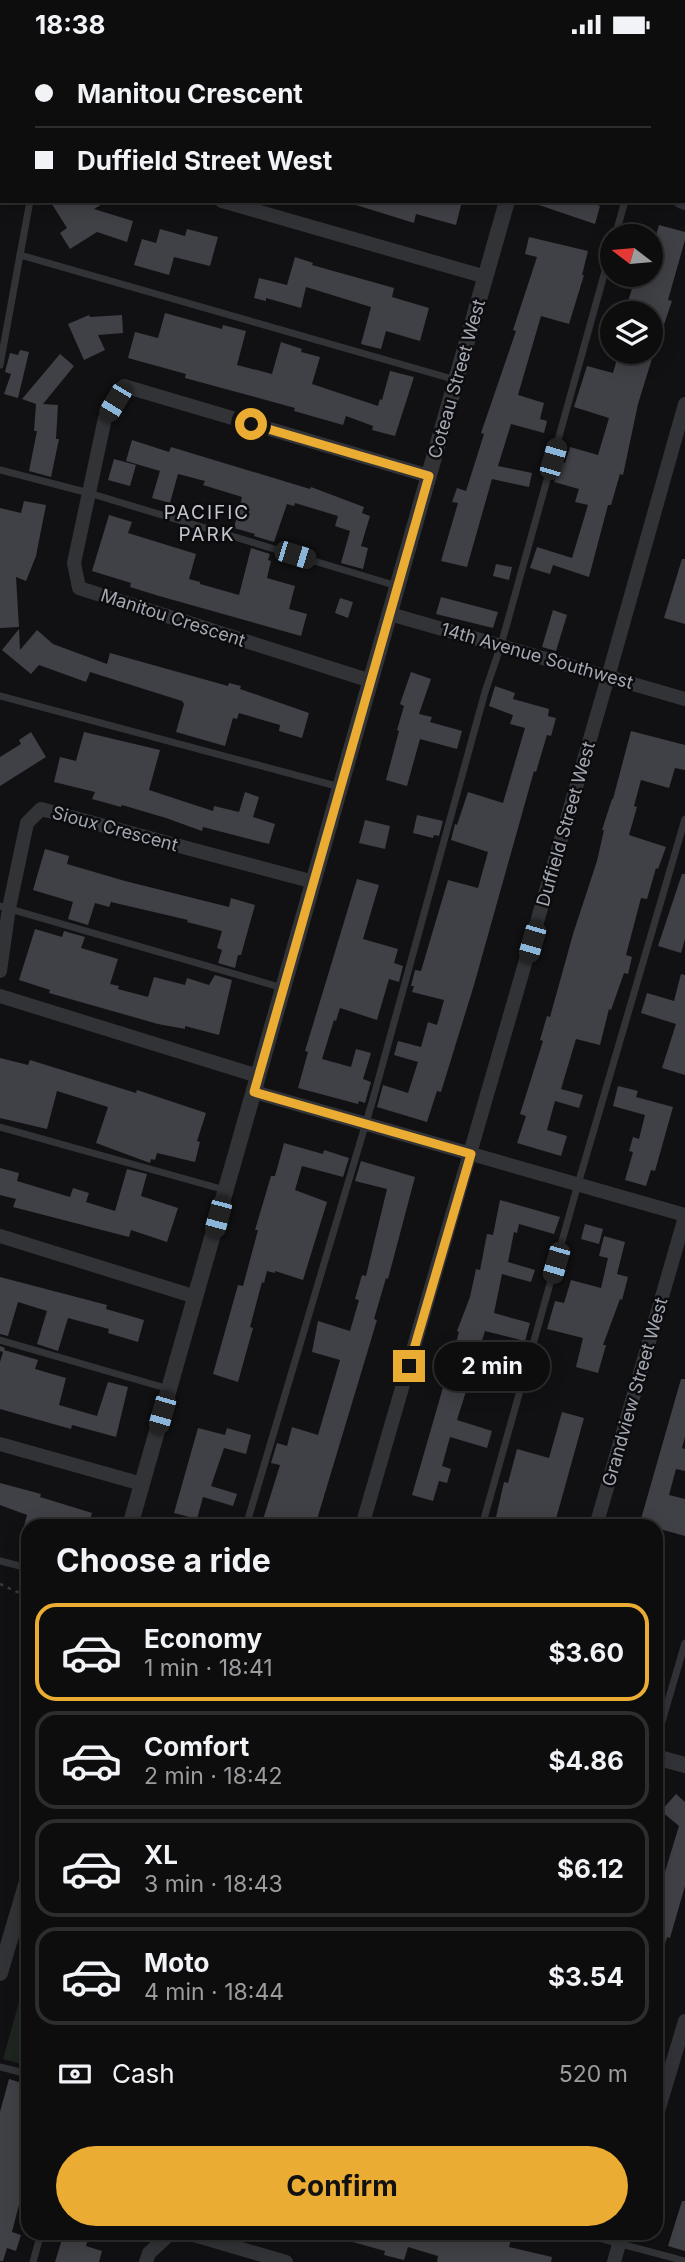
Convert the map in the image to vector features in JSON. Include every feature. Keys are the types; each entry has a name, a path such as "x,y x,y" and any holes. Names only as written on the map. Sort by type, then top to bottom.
{"street":[{"path":"229,203 486,277"},
{"name":"Coteau Street West","path":"132,1519 506,203"},
{"name":"Manitou Crescent","path":"370,681 79,588 74,563 105,418 124,386 429,476"},
{"name":"Duffield Street West","path":"364,1519 685,404"},
{"name":"14th Avenue Southwest","path":"390,614 685,699"},
{"name":"Sioux Crescent","path":"0,971 4,907 27,823 41,809 314,882"},
{"path":"0,996 366,1123 685,1216"},
{"name":"Grandview Street West","path":"598,1519 685,1216"},
{"path":"0,1236 196,1297"},
{"path":"0,1444 142,1485"},
{"path":"663,1759 685,1765"},
{"path":"0,1973 21,1902"},
{"path":"663,2095 685,2021"},
{"path":"146,2262 149,2253 163,2240"},
{"path":"211,2240 286,2262"},
{"path":"614,2262 621,2240"}],"lane":[{"path":"0,365 30,203"},
{"path":"618,224 624,203"},
{"path":"20,255 456,380"},
{"path":"248,1519 366,1123 601,287"},
{"path":"0,470 89,493 398,586"},
{"path":"0,696 340,787"},
{"path":"484,1519 685,819"},
{"path":"4,907 284,988"},
{"path":"0,1127 225,1191"},
{"path":"0,1340 169,1389"},
{"path":"0,1561 21,1567"},
{"path":"663,1718 685,1643"},
{"path":"0,2067 21,2072"},
{"path":"33,2262 39,2240"},
{"path":"624,2240 685,2261"}],"path":[{"path":"0,1584 21,1594"}],"shaded area":[{"path":"21,1995 21,2064 3,2059"}],"building":[{"path":"51,203 104,203 94,209 133,221 127,242 97,232 70,249 60,233 67,228"},
{"path":"462,203 456,225 416,214 414,223 356,205"},
{"path":"590,203 600,206 595,224 536,204"},
{"path":"663,226 685,232 668,300 672,301 663,327 663,301 628,301 632,287 663,287"},
{"path":"160,229 185,236 187,229 218,237 210,266 174,257 169,275 134,265 142,239 156,243"},
{"path":"529,237 588,251 584,275 569,324 541,316 518,395 544,403 540,419 547,421 544,433 511,424 498,466 532,473 529,487 492,479 467,567 441,561 458,503 452,502 457,488 466,491 484,434 481,433 516,331 513,330 537,257 525,254"},
{"path":"295,257 313,263 312,265 394,288 392,297 429,308 420,341 386,331 381,349 361,344 371,307 306,287 301,308 266,298 266,301 254,298 259,278 287,285"},
{"path":"165,313 222,329 223,325 246,331 237,365 272,374 281,342 302,349 301,352 320,357 312,384 378,406 390,371 414,377 395,436 372,430 373,426 346,416 343,425 294,411 295,408 185,378 186,374 128,358 135,332 158,338"},
{"path":"89,315 122,315 123,333 98,335 105,350 84,360 68,324"},
{"path":"20,350 29,352 18,398 4,394 11,374 5,372 10,353 18,355"},
{"path":"60,354 74,366 43,404 58,405 56,439 59,439 51,477 29,471 37,431 34,431 36,404 22,399"},
{"path":"616,364 650,364 638,404 623,475 620,474 611,505 608,505 589,577 553,565 550,574 530,568 537,547 572,558 588,505 575,502 579,489 554,482 560,462 565,463 570,447 598,455 609,418 574,407 587,366 613,373"},
{"path":"132,440 169,452 171,447 310,489 311,487 364,507 362,513 370,516 361,546 368,548 363,569 341,563 350,531 335,526 338,516 295,503 294,506 287,504 274,542 234,528 242,497 203,485 205,481 178,474 170,503 152,498 160,471 126,461"},
{"path":"114,459 136,465 130,486 108,480"},
{"path":"24,501 46,505 36,556 26,581 16,577 19,627 0,628 0,508 21,513"},
{"path":"109,515 132,522 128,533 196,554 189,579 239,595 251,548 270,554 267,578 295,586 289,609 307,614 301,636 130,587 131,583 92,571"},
{"path":"682,559 685,559 685,624 664,618"},
{"path":"496,564 512,567 509,580 493,576"},
{"path":"441,597 498,612 493,628 436,614"},
{"path":"340,598 353,602 348,618 335,613"},
{"path":"553,610 567,615 556,651 542,647"},
{"path":"19,629 20,650 37,630 53,644 107,664 110,653 228,686 229,683 241,686 240,689 309,713 302,738 279,731 280,725 239,713 237,719 233,718 225,746 176,732 184,704 182,701 90,672 86,682 39,665 31,674 2,650"},
{"path":"411,672 431,679 419,714 432,717 430,722 462,731 457,749 420,739 407,786 386,780 404,706 400,704"},
{"path":"495,686 515,693 513,699 549,709 548,716 556,718 551,736 547,735 536,772 534,771 474,985 441,1092 437,1091 427,1122 377,1107 383,1085 408,1093 418,1062 394,1055 398,1041 421,1047 428,1022 437,1025 444,1000 412,992 414,986 411,986 415,970 421,971 448,880 478,888 488,852 451,840 455,824 457,825 468,792 503,803 525,728 510,724 513,715 489,706"},
{"path":"631,731 685,745 685,770 675,768 669,788 641,780 629,835 666,847 658,869 656,868 647,899 641,898 626,955 632,957 628,974 624,973 611,1010 609,1009 600,1045 576,1039 561,1089 583,1095 579,1108 555,1101 547,1130 567,1136 561,1156 517,1143 526,1116 520,1114 543,1041 540,1040 547,1016 550,1017 597,861 602,830"},
{"path":"31,732 46,757 0,786 0,757 21,744 19,740"},
{"path":"84,732 160,750 149,790 213,811 214,806 239,812 245,792 259,797 253,817 275,824 269,844 203,827 202,831 122,805 121,807 92,799 95,792 54,782 60,757 76,761"},
{"path":"417,815 443,821 439,836 434,835 433,838 413,833"},
{"path":"365,820 390,826 385,849 359,843"},
{"path":"45,849 69,856 67,864 125,881 229,907 231,898 255,905 235,968 218,963 222,950 217,948 222,931 187,922 188,920 111,902 109,907 95,903 88,925 68,919 73,902 33,890"},
{"path":"682,874 685,874 685,939 681,953 658,946"},
{"path":"357,879 379,885 363,939 398,949 394,963 403,966 399,982 389,979 377,1020 340,1008 336,1021 334,1020 322,1059 351,1067 356,1049 371,1053 363,1079 371,1082 365,1103 359,1101 358,1104 298,1088 308,1052 305,1051"},
{"path":"35,929 62,937 64,931 85,937 81,948 118,959 110,984 119,986 118,989 148,997 154,977 185,985 187,978 209,985 215,975 232,980 219,1035 185,1026 185,1029 158,1024 49,993 50,990 19,980"},
{"path":"681,974 685,975 685,1075 662,1068 676,1024 641,1013 647,993 674,1001"},
{"path":"0,1058 28,1065 30,1060 136,1093 137,1090 206,1113 197,1141 200,1142 195,1162 157,1153 155,1160 151,1159 150,1163 96,1143 108,1107 57,1091 47,1129 0,1118"},
{"path":"618,1086 638,1091 636,1097 673,1107 655,1171 651,1170 646,1186 625,1180 633,1152 629,1151 633,1137 639,1139 645,1115 613,1106"},
{"path":"284,1143 323,1154 324,1150 349,1158 343,1177 302,1166 295,1190 327,1202 303,1280 267,1271 250,1327 253,1328 238,1382 213,1374 238,1285 243,1286 258,1230 255,1230"},
{"path":"361,1161 415,1177 388,1279 386,1278 374,1319 377,1320 317,1519 263,1519 280,1465 271,1463 277,1443 287,1446 292,1427 318,1435 340,1360 312,1352 318,1321 350,1331 359,1300 355,1299 362,1275 366,1276 387,1189 355,1181"},
{"path":"0,1168 19,1173 17,1181 70,1197 73,1188 89,1193 86,1202 115,1211 127,1169 147,1174 141,1196 178,1208 167,1242 131,1230 129,1237 13,1207 16,1199 0,1195"},
{"path":"500,1200 560,1217 554,1234 519,1224 517,1233 514,1232 508,1262 535,1270 531,1282 502,1274 494,1313 530,1323 525,1341 485,1331 457,1420 492,1431 487,1448 450,1437 442,1466 451,1469 447,1483 439,1481 433,1501 412,1495 459,1332 457,1331 470,1297 476,1269 480,1270 487,1234 493,1235"},
{"path":"585,1224 603,1229 599,1244 581,1239"},
{"path":"604,1236 625,1242 617,1274 628,1277 622,1300 620,1299 603,1345 606,1345 598,1373 576,1367 583,1338 547,1329 555,1301 564,1303 571,1280 601,1288 608,1258 599,1256"},
{"path":"0,1277 107,1305 106,1309 144,1320 138,1342 108,1333 109,1329 68,1318 58,1351 37,1344 47,1311 18,1302 8,1336 0,1334"},
{"path":"0,1346 5,1348 4,1350 38,1360 35,1369 66,1378 59,1405 97,1416 108,1382 128,1387 116,1437 72,1425 71,1429 0,1409 0,1362 3,1352 0,1351"},
{"path":"681,1379 685,1379 685,1437 682,1448 685,1449 685,1471 676,1469 669,1495 685,1499 685,1536 663,1530 663,1519 641,1519"},
{"path":"562,1412 584,1418 556,1519 496,1519 504,1482 508,1483 517,1449 549,1458"},
{"path":"198,1428 225,1435 227,1428 251,1435 246,1454 224,1448 211,1486 237,1494 233,1506 203,1497 197,1519 174,1513"},
{"path":"0,1483 41,1494 40,1497 92,1513 90,1519 26,1519 27,1515 0,1505"},
{"path":"676,1794 685,1802 685,1886 670,1938 667,1937 663,1951 663,1878 679,1826 663,1813 663,1809"},
{"path":"9,2079 21,2083 21,2197 12,2232 21,2235 16,2251 7,2248 3,2261 0,2261 0,2112"},
{"path":"682,2201 685,2201 685,2251 668,2246"},
{"path":"62,2240 88,2240 86,2246 102,2251 99,2262 55,2262"},
{"path":"346,2240 511,2240 509,2247 552,2257 551,2262 437,2262 438,2256 408,2247 404,2260 384,2255 385,2251"}],"district":[{"name":"PACIFIC PARK","path":"207,523"}],"route":[{"path":"251,424 429,476 254,1092 471,1154 409,1366"}]}
